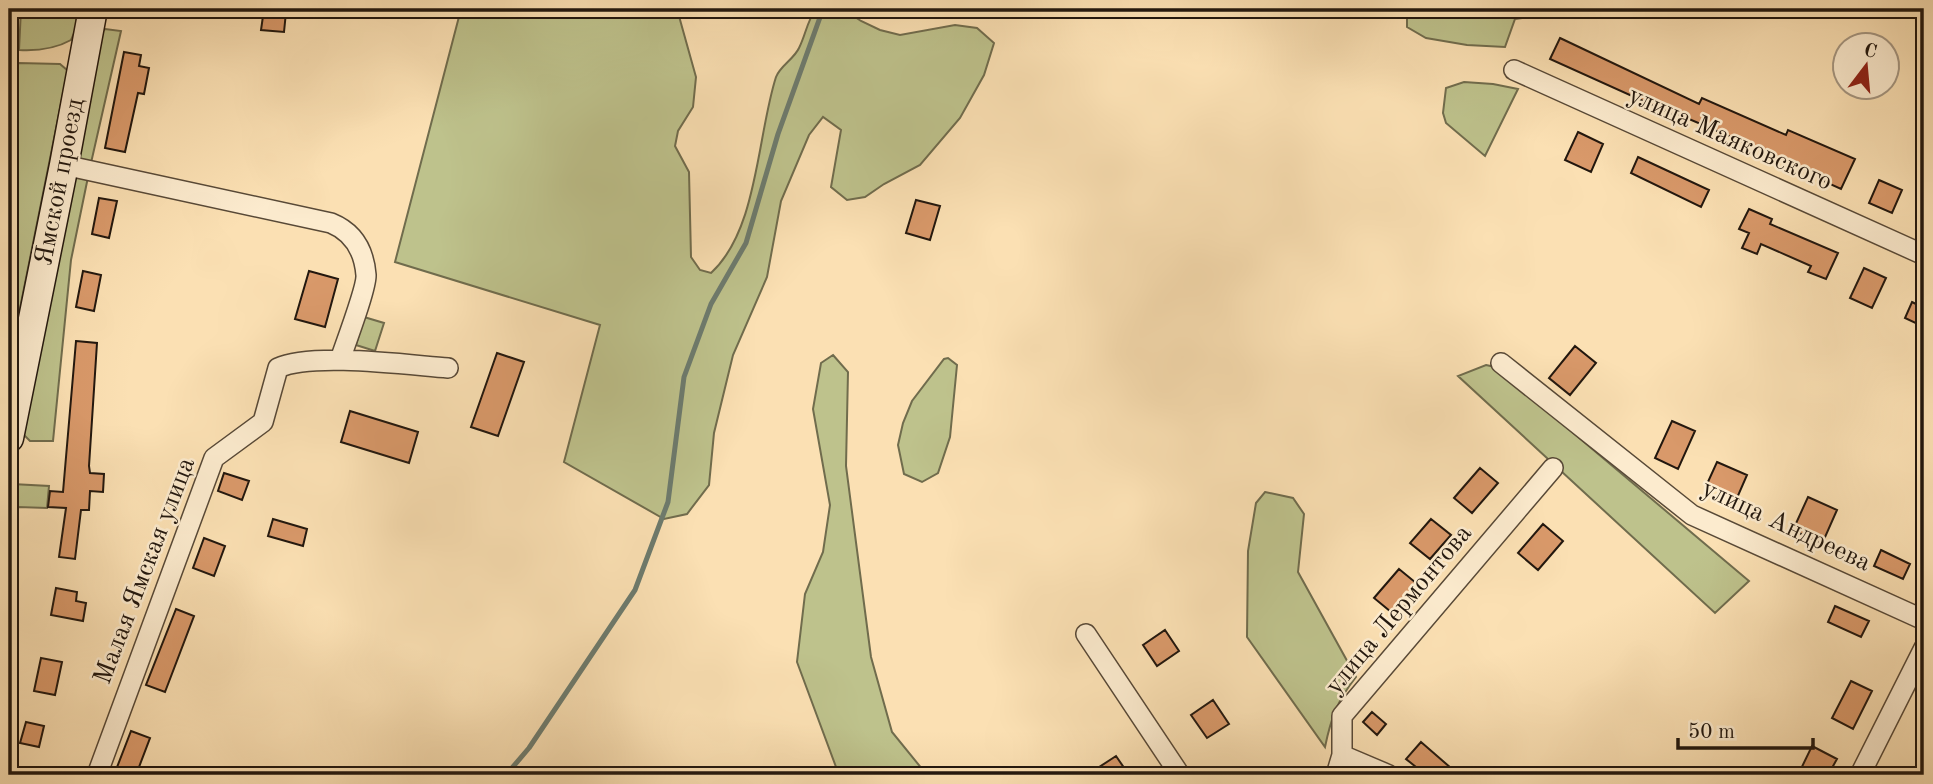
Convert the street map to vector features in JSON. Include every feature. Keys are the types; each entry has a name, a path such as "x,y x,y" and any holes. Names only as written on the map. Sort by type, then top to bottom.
{"main road":[{"name":"Ямской проезд","path":"9,438 93,9"}],"street":[{"name":"улица Маяковского","path":"1514,70 1924,255"},
{"path":"64,165 331,223 345,229 357,241 367,277 340,360"},
{"name":"Малая Ямская улица","path":"97,775 214,458 263,422 278,368 288,363 340,360 448,368"},
{"name":"улица Андреева","path":"1502,363 1692,515 1924,620"},
{"name":"улица Лермонтова","path":"1336,775 1342,755 1342,716 1553,468"},
{"path":"1086,634 1180,775"},
{"path":"1860,775 1924,648"},
{"path":"1342,755 1389,775"}],"green space":[{"path":"21,9 78,9 76,29 71,40 46,49 19,50"},
{"path":"461,9 677,9 696,77 693,107 678,131 675,146 689,172 691,257 700,270 711,273 727,255 747,208 776,77 797,52 816,9 843,9 880,30 900,35 955,25 977,28 994,43 984,75 960,118 920,165 865,197 847,200 831,187 841,130 823,117 809,135 781,201 767,277 733,355 714,433 709,485 687,514 664,519 564,462 600,325 395,262"},
{"path":"1410,9 1590,9 1515,19 1505,47 1467,45 1426,38 1407,27"},
{"path":"105,29 121,31 91,163 79,159 102,32"},
{"path":"18,63 60,64 67,70 67,74 9,363 9,173"},
{"path":"1464,82 1518,89 1485,156 1446,123 1443,113 1446,88"},
{"path":"77,175 88,177 71,260 53,441 30,441 24,435 73,179"},
{"path":"364,317 384,323 375,351 356,345"},
{"path":"833,355 848,372 846,466 871,657 892,732 927,775 839,775 797,662 805,594 823,552 830,505 813,409 821,363"},
{"path":"948,358 957,365 950,437 938,473 922,482 904,474 898,445 912,401 944,359"},
{"path":"1486,365 1495,367 1749,581 1715,613 1458,376"},
{"path":"12,484 49,486 47,508 18,507 9,551 9,500"},
{"path":"1265,492 1293,498 1304,514 1298,572 1356,677 1336,710 1325,747 1247,637 1248,551 1256,503"}],"building":[{"path":"264,9 286,12 284,32 261,30"},
{"path":"1560,38 1699,104 1702,98 1786,135 1788,130 1855,159 1841,189 1819,179 1820,176 1762,150 1675,113 1674,115 1550,59"},
{"path":"124,52 141,55 139,66 149,68 144,94 138,93 125,152 105,148"},
{"path":"1578,132 1603,144 1591,172 1565,160"},
{"path":"1638,157 1709,190 1701,207 1631,173"},
{"path":"1879,180 1902,190 1892,213 1869,203"},
{"path":"99,198 117,201 109,238 92,234"},
{"path":"916,200 940,206 930,240 906,233"},
{"path":"1749,209 1772,219 1770,224 1838,253 1826,279 1808,272 1811,266 1761,244 1757,254 1742,248 1749,233 1739,229"},
{"path":"1864,268 1886,278 1872,308 1850,298"},
{"path":"83,271 101,275 94,311 76,307"},
{"path":"309,271 338,279 325,327 295,319"},
{"path":"1912,302 1924,308 1924,327 1905,318"},
{"path":"76,341 97,343 89,466 90,473 104,474 103,492 90,491 89,510 81,510 75,559 59,557 66,508 48,507 50,491 63,492"},
{"path":"1575,346 1596,363 1570,395 1549,378"},
{"path":"497,353 524,362 498,436 471,427"},
{"path":"350,411 418,432 409,463 341,442"},
{"path":"1672,421 1695,431 1678,469 1655,458"},
{"path":"1717,462 1747,475 1737,498 1707,484"},
{"path":"1480,468 1498,483 1472,513 1454,498"},
{"path":"224,473 249,481 242,500 218,491"},
{"path":"1808,497 1837,510 1822,544 1793,530"},
{"path":"273,519 307,529 303,546 268,536"},
{"path":"1431,519 1451,535 1430,559 1410,543"},
{"path":"1543,524 1563,541 1538,570 1518,553"},
{"path":"204,538 225,546 214,576 193,568"},
{"path":"1881,550 1910,564 1903,579 1874,566"},
{"path":"1399,569 1421,587 1396,616 1374,598"},
{"path":"56,588 77,592 76,601 86,603 83,621 51,615"},
{"path":"1835,606 1869,621 1861,637 1828,622"},
{"path":"176,609 194,616 165,692 146,685"},
{"path":"1165,630 1179,651 1157,666 1143,645"},
{"path":"41,658 62,662 55,695 34,691"},
{"path":"1851,681 1872,691 1853,729 1832,718"},
{"path":"1213,700 1229,724 1207,738 1191,715"},
{"path":"1372,712 1386,724 1377,735 1363,722"},
{"path":"26,722 44,726 39,747 20,743"},
{"path":"131,731 150,738 136,775 114,775"},
{"path":"1421,742 1459,775 1426,775 1406,759"},
{"path":"1812,746 1837,759 1828,775 1798,775"},
{"path":"1116,756 1129,775 1087,775"}],"waterway":[{"path":"506,775 529,748 635,590 668,502 684,377 711,304 746,243 778,134 823,9"}]}
